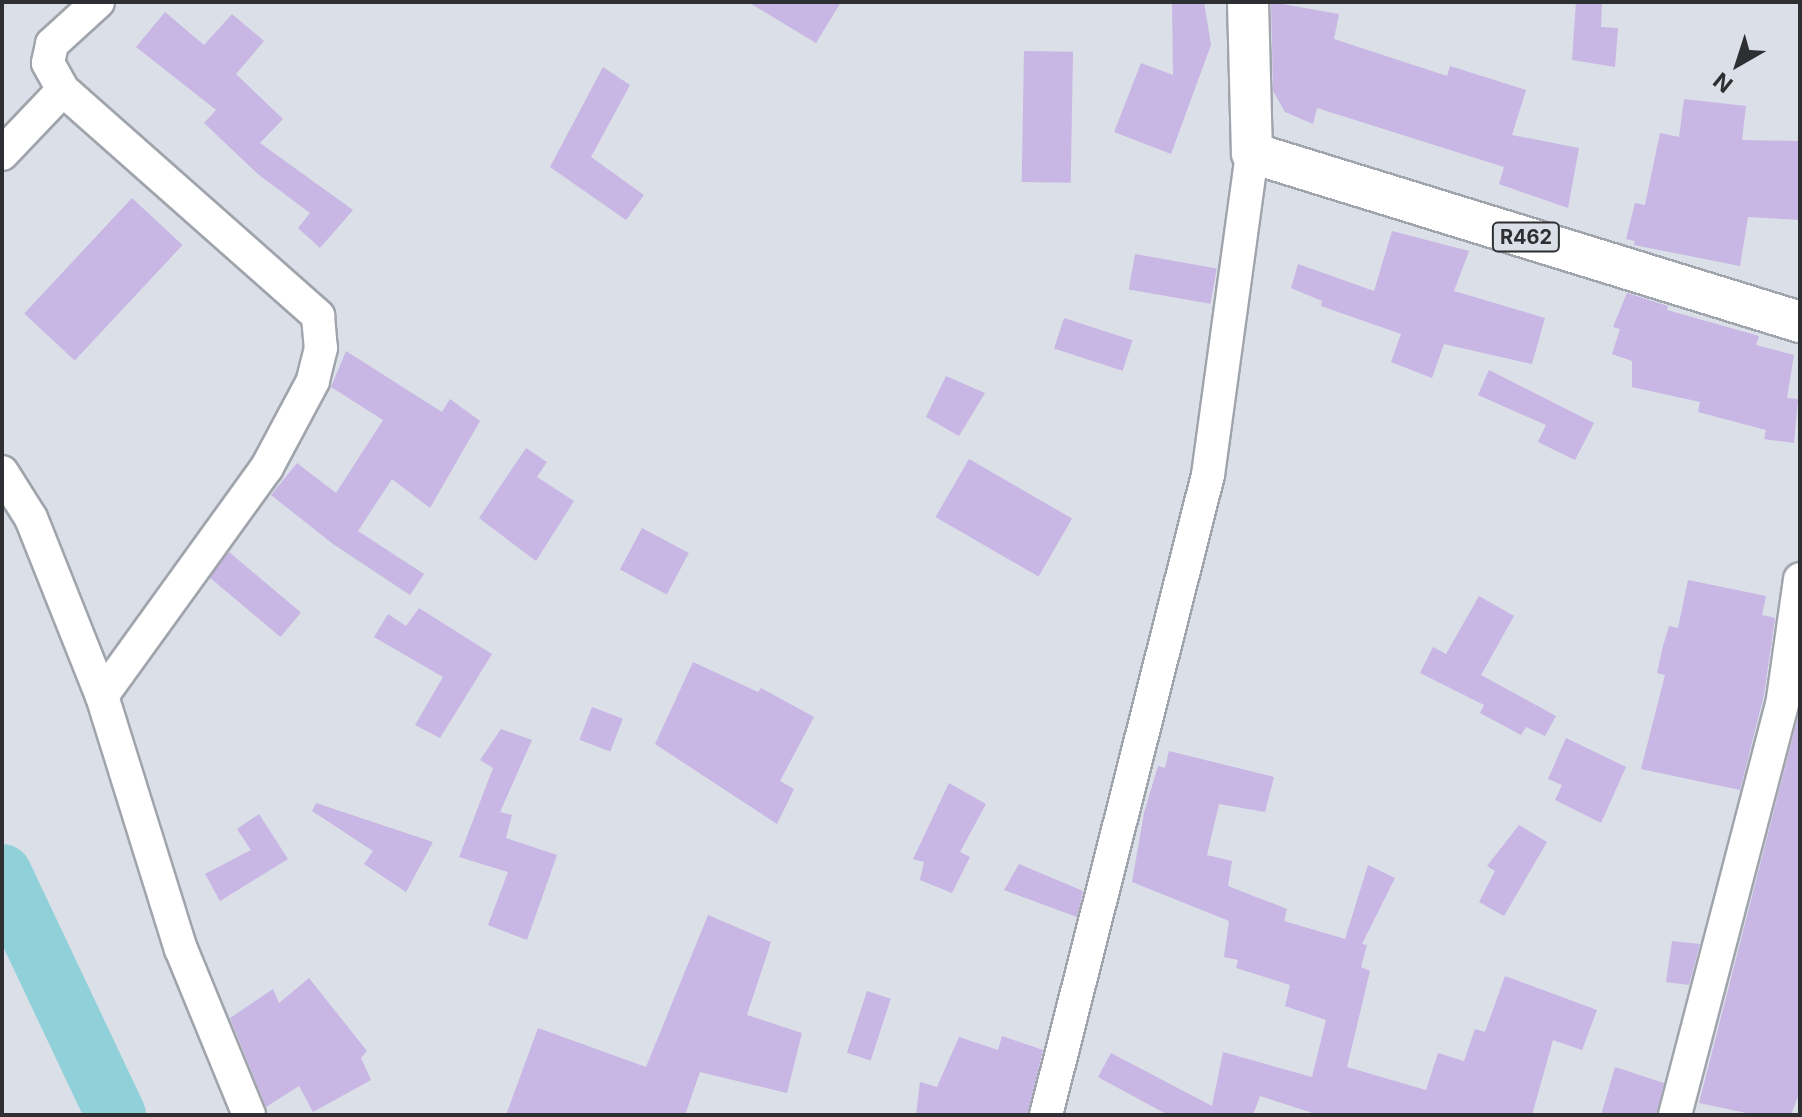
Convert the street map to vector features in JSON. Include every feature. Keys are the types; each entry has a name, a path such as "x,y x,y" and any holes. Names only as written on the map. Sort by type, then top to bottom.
{"main road":[{"path":"1248,2 1252,153"},
{"name":"R462","path":"1252,153 1800,322"}],"street":[{"path":"98,2 52,44 48,63 63,90 318,316 321,348 313,381 267,467 102,696"},
{"path":"2,154 63,90"},
{"path":"1046,1115 1208,475 1252,153"},
{"path":"2,472 31,518 102,696 181,949 249,1115"},
{"path":"1675,1115 1783,699 1800,579"}],"building":[{"path":"748,2 841,2 816,43"},
{"path":"1172,2 1204,2 1211,45 1171,154 1114,132 1141,63 1173,75"},
{"path":"1271,2 1339,14 1334,39 1447,76 1450,66 1526,90 1512,135 1579,148 1568,208 1499,184 1504,167 1317,108 1313,124 1285,112 1273,91"},
{"path":"1576,2 1602,2 1601,27 1618,28 1615,67 1572,60"},
{"path":"165,12 204,45 232,14 264,41 236,74 283,119 260,143 353,210 320,248 298,228 310,213 259,175 204,123 216,110 220,113 136,47"},
{"path":"1024,51 1073,52 1071,183 1022,182"},
{"path":"603,67 630,85 591,157 644,195 626,220 550,167"},
{"path":"1684,99 1746,106 1742,140 1800,141 1800,220 1748,217 1740,266 1634,245 1635,241 1626,239 1635,203 1645,205 1660,133 1679,137"},
{"path":"132,198 182,245 75,361 24,314"},
{"path":"1392,231 1469,251 1454,291 1545,318 1532,364 1444,344 1432,378 1391,362 1401,334 1321,306 1322,301 1291,288 1298,264 1374,291"},
{"path":"1135,254 1217,268 1210,304 1129,289"},
{"path":"1627,293 1668,306 1667,310 1759,336 1756,345 1794,355 1787,398 1798,399 1794,443 1764,439 1766,430 1698,412 1700,402 1632,387 1632,361 1612,354 1620,329 1613,327"},
{"path":"1064,318 1132,340 1123,371 1054,348"},
{"path":"346,351 442,412 450,399 480,421 430,508 392,479 358,531 424,574 410,595 333,544 271,495 297,463 336,493 383,420 331,387"},
{"path":"1489,370 1594,423 1575,460 1538,442 1546,425 1478,395"},
{"path":"946,376 985,393 959,436 926,417"},
{"path":"526,448 547,462 537,477 574,501 536,561 479,518"},
{"path":"969,459 1072,518 1039,577 936,517"},
{"path":"642,528 689,553 667,594 620,569"},
{"path":"229,552 301,612 280,637 208,577"},
{"path":"1688,580 1766,596 1762,615 1775,618 1764,695 1740,790 1641,769 1665,675 1657,673 1663,646 1669,626 1678,628"},
{"path":"1479,596 1514,616 1481,675 1556,716 1545,736 1526,727 1521,735 1480,713 1484,705 1420,673 1433,647 1446,654"},
{"path":"419,608 492,654 440,738 415,725 443,677 374,637 388,614 406,626"},
{"path":"693,662 758,692 761,688 814,717 780,781 794,789 777,824 655,744"},
{"path":"592,707 623,719 610,752 579,740"},
{"path":"1800,709 1800,1091 1791,1115 1756,1115 1699,1103"},
{"path":"501,729 532,740 500,812 512,815 506,838 557,855 527,940 488,925 508,872 459,857 493,768 480,760"},
{"path":"1566,738 1626,767 1601,823 1555,800 1562,785 1548,779"},
{"path":"1169,751 1274,777 1265,812 1219,804 1207,855 1232,861 1228,886 1287,909 1284,921 1345,939 1368,865 1395,878 1362,944 1367,945 1361,967 1370,971 1347,1067 1426,1090 1438,1053 1464,1061 1475,1029 1485,1032 1505,976 1597,1010 1582,1050 1553,1040 1532,1115 1319,1115 1260,1096 1253,1115 1168,1115 1098,1077 1111,1053 1212,1106 1223,1052 1312,1077 1326,1020 1285,1006 1290,985 1236,968 1238,960 1224,957 1229,921 1132,882 1144,813 1158,766 1165,768"},
{"path":"949,783 986,804 960,852 970,857 952,893 920,880 924,862 913,859"},
{"path":"316,803 433,842 406,892 364,864 373,851 312,811"},
{"path":"259,814 288,859 220,901 205,874 251,850 237,829"},
{"path":"1519,825 1547,842 1504,916 1479,902 1495,871 1487,866"},
{"path":"1019,864 1083,891 1077,917 1004,890"},
{"path":"708,915 771,942 747,1015 802,1033 787,1093 700,1072 685,1115 506,1115 538,1028 646,1067"},
{"path":"1672,941 1700,944 1689,985 1666,982"},
{"path":"309,978 367,1051 361,1058 371,1080 313,1112 299,1086 266,1107 230,1018 273,989 279,1003"},
{"path":"867,991 891,999 871,1061 847,1053"},
{"path":"1002,1036 1043,1050 1027,1115 916,1115 920,1082 937,1087 959,1037 998,1050"},
{"path":"1615,1067 1664,1083 1656,1115 1601,1115"}],"waterway":[{"path":"2,874 116,1115"}]}
